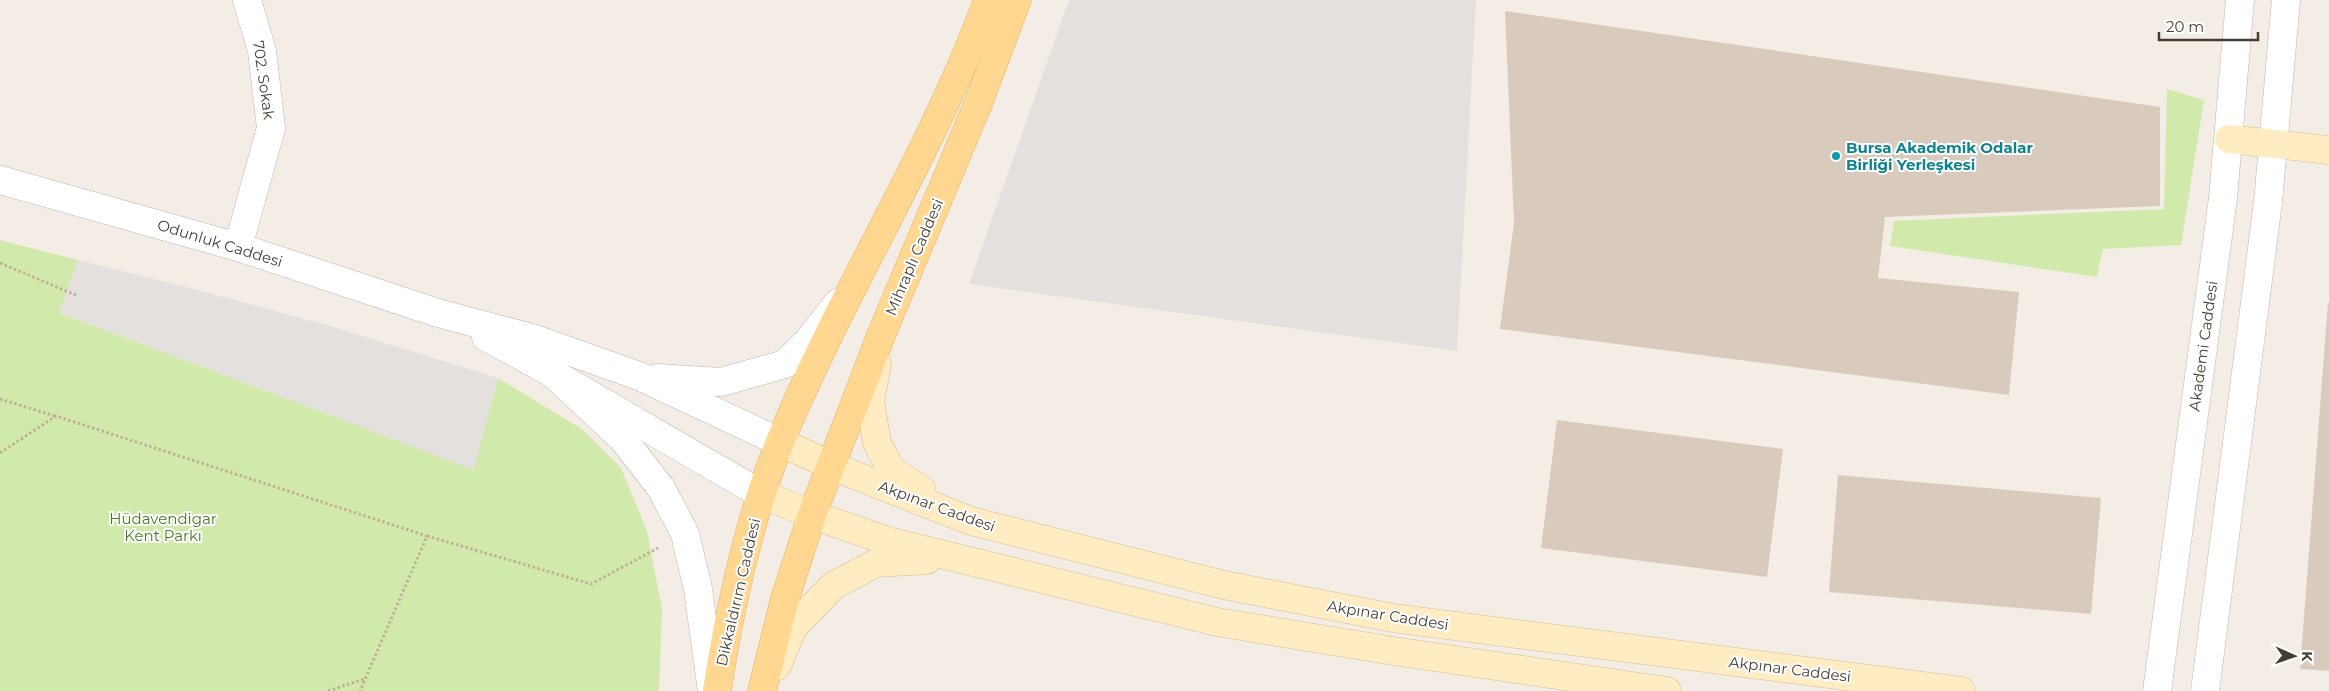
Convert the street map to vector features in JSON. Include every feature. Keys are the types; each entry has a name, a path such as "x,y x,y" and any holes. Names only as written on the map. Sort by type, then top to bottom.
{"main road":[{"path":"988,0 974,39 920,157 856,280 780,442 762,494 812,515 888,541 1217,622 1400,652 1667,691"},
{"name":"Mihraplı Caddesi","path":"812,515 882,333 978,104 1017,0"},
{"path":"2229,139 2329,150"},
{"path":"882,333 870,401 877,443 892,471 971,521"},
{"name":"Akpınar Caddesi","path":"780,442 832,466 971,521 1224,585 1393,618 1960,691"},
{"name":"Dikkaldırım Caddesi","path":"717,691 727,628 742,561 762,494"},
{"path":"762,691 784,602 812,515"},
{"path":"768,691 793,626 832,586 876,563 902,560 961,560"}],"street":[{"name":"702. Sokak","path":"238,247 271,128 262,51 248,0"},
{"name":"Akademi Caddesi","path":"2157,691 2221,208 2229,139 2240,0"},
{"path":"2205,691 2274,144 2286,0"},
{"name":"Odunluk Caddesi","path":"0,180 238,247 438,312"},
{"path":"639,376 721,382 785,364 808,341 856,280"},
{"path":"438,312 550,370 762,494"},
{"path":"438,312 532,338 639,376 780,442"},
{"path":"550,370 622,438 661,488 684,534 698,589 712,691"}],"path":[{"path":"0,263 78,296"},
{"path":"0,399 427,536 591,584 684,534"},
{"path":"0,452 56,416"},
{"path":"360,691 427,536"},
{"path":"328,691 365,679"}],"green space":[{"path":"2167,89 2204,100 2181,245 2103,249 2097,277 1890,246 1894,221 2164,209"},
{"name":"Hüdavendigar Kent Parkı","path":"0,240 78,260 60,313 473,469 498,378 583,430 621,468 647,531 662,609 659,691 0,691"}],"shaded area":[{"path":"1069,0 1476,0 1457,351 969,284"},
{"path":"78,260 330,326 498,378 474,470 59,312"}],"building":[{"name":"Bursa Akademik Odalar Birliği Yerleşkesi","path":"1505,11 2160,107 2160,206 1885,217 1878,278 2019,292 2009,395 1500,329 1514,223"},
{"path":"2329,303 2329,671 2300,669"},
{"path":"1557,420 1783,449 1767,577 1541,548"},
{"path":"1838,475 2101,498 2091,614 1829,592"}],"place":[{"name":"Bursa Akademik Odalar Birliği Yerleşkesi","path":"1836,156"}]}
